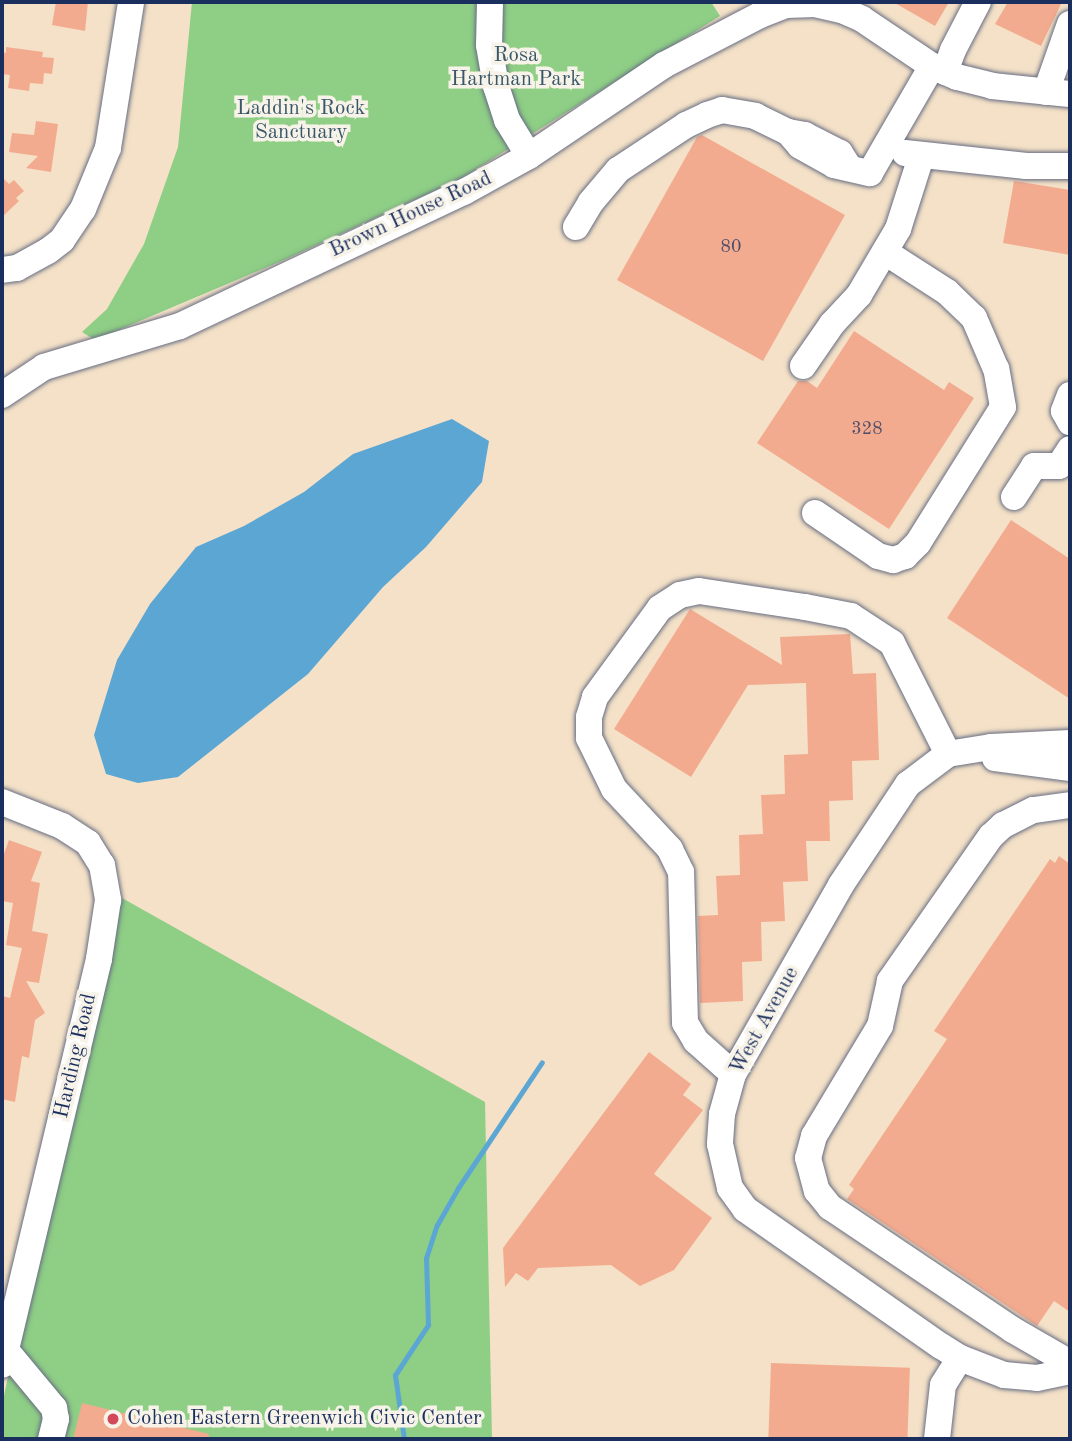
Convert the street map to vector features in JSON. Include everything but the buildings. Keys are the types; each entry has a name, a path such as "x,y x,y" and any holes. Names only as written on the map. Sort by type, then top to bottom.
{"street":[{"path":"2,270 17,268 62,240 89,198 108,148 131,2"},
{"path":"490,2 489,45 496,86 508,120 528,156"},
{"path":"576,227 591,202 618,170 686,125 722,110 755,116 788,132 805,135 840,153 849,167 870,173 953,50 978,2"},
{"path":"802,3 825,6 851,14 938,69 992,86 1058,93 1070,24"},
{"name":"Brown House Road","path":"2,396 44,367 157,335 454,197 528,156 737,12 802,3"},
{"path":"886,148 921,157 1026,166 1070,166"},
{"path":"803,366 832,324 859,295 885,251 909,201 921,157"},
{"path":"815,513 878,556 893,560 905,556 918,543 1003,407 1003,392 996,369 974,318 947,292 885,251"},
{"path":"1014,496 1034,466 1059,466 1070,449"},
{"path":"733,1074 696,1041 685,1023 681,872 670,849 614,789 589,738 589,717 596,697 660,608 680,595 699,591 805,607 851,616 875,629 892,643 948,754"},
{"path":"948,754 991,747 1070,743"},
{"path":"948,754 1070,768"},
{"name":"West Avenue","path":"948,754 908,784 841,885 733,1074 722,1114 720,1144 730,1188 745,1209 960,1358 992,1371 1019,1377 1057,1375 1070,1371"},
{"name":"Harding Road","path":"2,802 62,826 88,844 102,865 108,900 99,959 4,1357"},
{"path":"1070,805 1033,810 997,830 890,981 880,1026 808,1148 817,1191 830,1207 1013,1330 1070,1363"},
{"path":"4,1357 54,1408 56,1419 51,1439"},
{"path":"937,1439 943,1385 960,1358"}],"green space":[{"name":"Laddin's Rock Sanctuary","path":"192,2 711,2 720,16 462,178 284,260 95,340 82,332 107,309 144,244 178,147"},
{"name":"Cohen Eastern Greenwich Civic Center","path":"122,898 485,1102 492,1439 2,1439 2,1405 17,1335"}],"water":[{"path":"452,419 489,441 482,482 426,547 383,587 308,674 178,777 138,783 106,774 94,735 117,660 150,604 196,547 244,526 304,492 353,454"}],"waterway":[{"path":"404,1439 395,1375 428,1325 426,1258 437,1225 458,1188 542,1062"}],"place":[{"name":"Cohen Eastern Greenwich Civic Center","path":"113,1419"}],"park label":[{"name":"Rosa Hartman Park","path":"516,68"}]}
